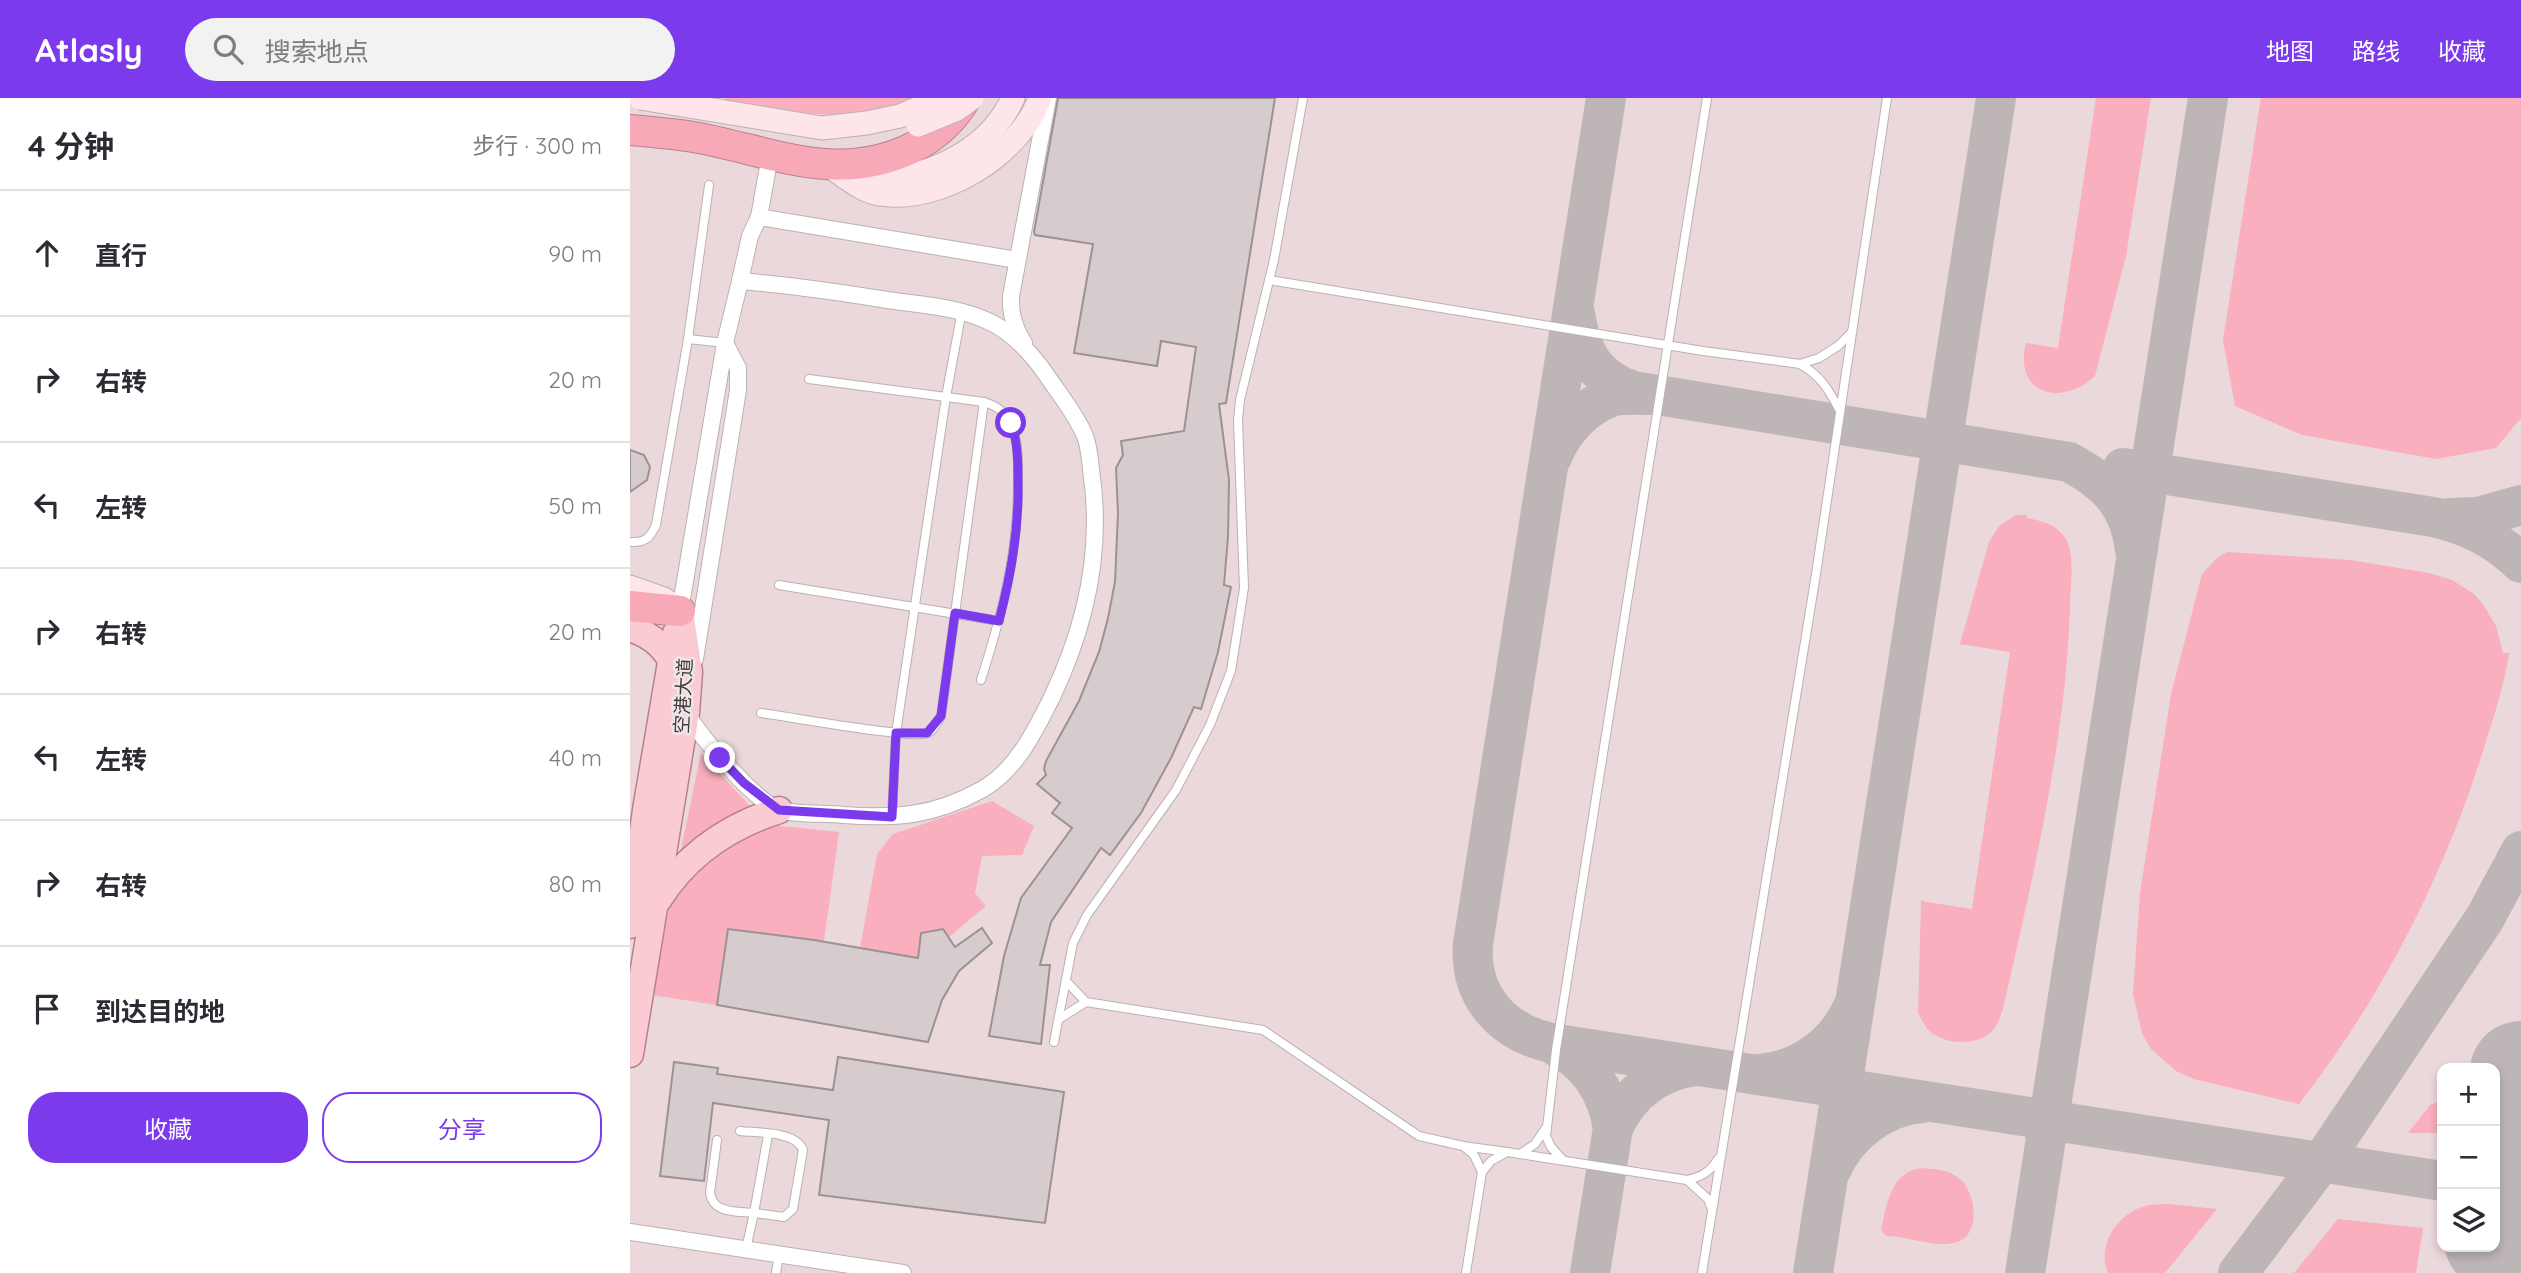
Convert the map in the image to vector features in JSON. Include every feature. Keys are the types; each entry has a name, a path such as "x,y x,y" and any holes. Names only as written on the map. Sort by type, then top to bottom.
{"highway":[{"path":"630,130 698,138 770,156 851,166 875,162 922,143 942,128 966,98"},
{"path":"630,606 680,611"}],"main road":[{"name":"空港大道","path":"630,925 635,849 680,611"},
{"name":"空港大道","path":"630,1054 686,713 689,672 680,611"},
{"path":"630,628 657,640 671,660 683,690 686,713"},
{"path":"654,908 681,869 703,849 752,818 779,810"}],"street":[{"path":"640,98 867,133 895,131 930,121 957,109 972,98"},
{"path":"698,138 704,98"},
{"path":"822,128 900,116 942,98"},
{"path":"828,165 863,177 887,180 933,167 964,154 987,137 1006,114 1013,98"},
{"path":"828,165 858,186 879,194 908,194 935,188 968,175 996,158 1018,136 1040,98"},
{"path":"725,342 737,368 738,390 686,713 720,758 744,783 779,810 905,817 940,808 982,790 1015,763 1040,723 1059,682 1081,622 1093,568 1096,520 1087,439 1070,408 1019,336 1010,312 1017,260 1048,98"},
{"path":"630,587 664,599 680,611 725,342 750,236 759,217 770,156"},
{"path":"759,217 1017,260"},
{"path":"740,281 790,285 962,310 995,324 1036,359"},
{"path":"630,1232 903,1273"}],"lane":[{"path":"1054,1042 1073,943 1087,915 1176,790 1210,725 1231,671 1244,587 1238,420 1240,400 1269,280 1303,98"},
{"path":"1563,1160 1551,1147 1546,1136 1556,1050 1707,98"},
{"path":"1702,1273 1816,574 1887,98"},
{"path":"630,542 646,541 652,536 656,525 688,339 709,186"},
{"path":"1269,280 1800,364 1816,373 1822,380 1840,411"},
{"path":"892,817 896,733 946,397 962,310"},
{"path":"1800,364 1819,358 1838,346 1852,332"},
{"path":"688,339 725,342"},
{"path":"809,379 984,402 995,406 1011,423 1018,456 1018,516 1014,552 999,621 981,680"},
{"path":"761,713 896,733 927,733 937,723 941,716 984,402"},
{"path":"779,585 999,621"},
{"path":"1066,981 1086,1002 1263,1030 1419,1136 1464,1146 1687,1180 1700,1177 1713,1168 1722,1154"},
{"path":"1059,1019 1086,1002"},
{"path":"1520,1154 1535,1144 1546,1126"},
{"path":"717,1140 711,1200 719,1208 785,1217 793,1209 802,1146 793,1139 740,1131"},
{"path":"746,1249 768,1135"},
{"path":"1464,1146 1474,1155 1482,1172"},
{"path":"1466,1273 1482,1172 1491,1161 1507,1152"},
{"path":"1687,1180 1708,1199 1712,1208"},
{"path":"776,1273 779,1254"}],"shaded area":[{"path":"630,98 2521,98 2521,1273 630,1273"},
{"path":"726,98 926,98 889,111 828,115 726,101"},
{"path":"2096,98 2151,98 2126,256 2095,376 2082,386 2055,393 2043,391 2033,384 2027,374 2024,361 2026,343 2058,348"},
{"path":"2261,98 2521,98 2521,418 2496,448 2436,459 2302,435 2235,406 2223,340"},
{"path":"2016,515 2027,515 2027,518 2055,527 2064,536 2069,548 2071,581 2062,707 2046,808 2003,1009 1993,1030 1987,1035 1973,1041 1957,1042 1932,1033 1918,1013 1921,901 1972,909 2010,652 1960,644 1989,542 1999,526"},
{"path":"2228,552 2350,560 2429,573 2452,580 2474,594 2483,604 2496,626 2503,653 2509,653 2483,751 2449,845 2429,891 2383,980 2329,1064 2299,1104 2194,1079 2176,1071 2151,1049 2142,1033 2133,994 2140,893 2171,694 2202,574 2218,557"},
{"path":"701,753 750,806 781,826 839,832 824,941 728,929 717,1005 651,995"},
{"path":"992,801 1034,826 1022,855 982,856 975,893 986,906 949,937 943,929 921,933 918,958 860,948 877,854 893,834"},
{"path":"2437,1102 2437,1133 2408,1133 2430,1105"},
{"path":"1921,1168 1948,1172 1958,1177 1967,1188 1974,1214 1970,1231 1965,1238 1949,1244 1940,1244 1886,1236 1881,1230 1888,1200 1896,1183 1911,1171"},
{"path":"2169,1204 2217,1209 2165,1273 2108,1273 2105,1253 2116,1225 2132,1211 2142,1207"},
{"path":"2338,1219 2423,1228 2416,1273 2294,1273"}],"building":[{"path":"1058,98 1275,98 1226,403 1219,404 1229,480 1224,585 1231,587 1218,652 1201,709 1194,707 1171,758 1141,813 1110,855 1101,848 1051,922 1040,965 1050,965 1041,1044 989,1036 1004,956 1021,898 1072,828 1052,813 1060,803 1037,784 1046,775 1046,761 1079,701 1099,652 1108,618 1115,582 1118,513 1116,468 1123,455 1121,441 1184,431 1196,347 1161,341 1157,366 1074,353 1093,244 1035,235 1034,232"},
{"path":"630,450 644,455 650,467 647,480 630,492"},
{"path":"982,928 992,943 959,971 942,1000 928,1042 717,1005 728,929 814,940 918,958 921,933 943,929 955,947"},
{"path":"838,1057 1064,1092 1045,1223 819,1195 829,1120 713,1103 704,1181 660,1176 674,1062 718,1068 717,1074 833,1090"}],"taxiway":[{"path":"1606,98 1473,944 1477,980 1492,1009 1518,1030 1551,1043 2437,1180"},
{"path":"1813,1273 1996,98"},
{"path":"2025,1273 2208,98"},
{"path":"1575,314 1581,340 1592,362 1608,379 1633,391 2069,462 2095,478 2115,497 2128,520 2135,550"},
{"path":"1552,457 1569,428 1594,406 1614,396 1648,395"},
{"path":"2123,468 2433,517 2480,534 2501,546 2521,563"},
{"path":"2449,518 2478,517 2521,505"},
{"path":"2238,1273 2321,1163 2485,918 2521,851"},
{"path":"1761,1074 1790,1067 1816,1053 1838,1033 1853,1007"},
{"path":"1554,1045 1577,1060 1594,1079 1606,1101 1613,1128"},
{"path":"1590,1273 1613,1128 1627,1104 1646,1086 1669,1073 1696,1066"},
{"path":"1831,1170 1846,1145 1868,1124 1893,1110 1922,1103"},
{"path":"2500,1190 2521,1193"}],"runway":[{"path":"2500,1208 2521,1072"}],"route":[{"path":"720,758 744,783 779,810 892,817 896,733 927,733 941,716 955,613 999,621 1013,564 1018,516 1018,456 1011,423"}]}
